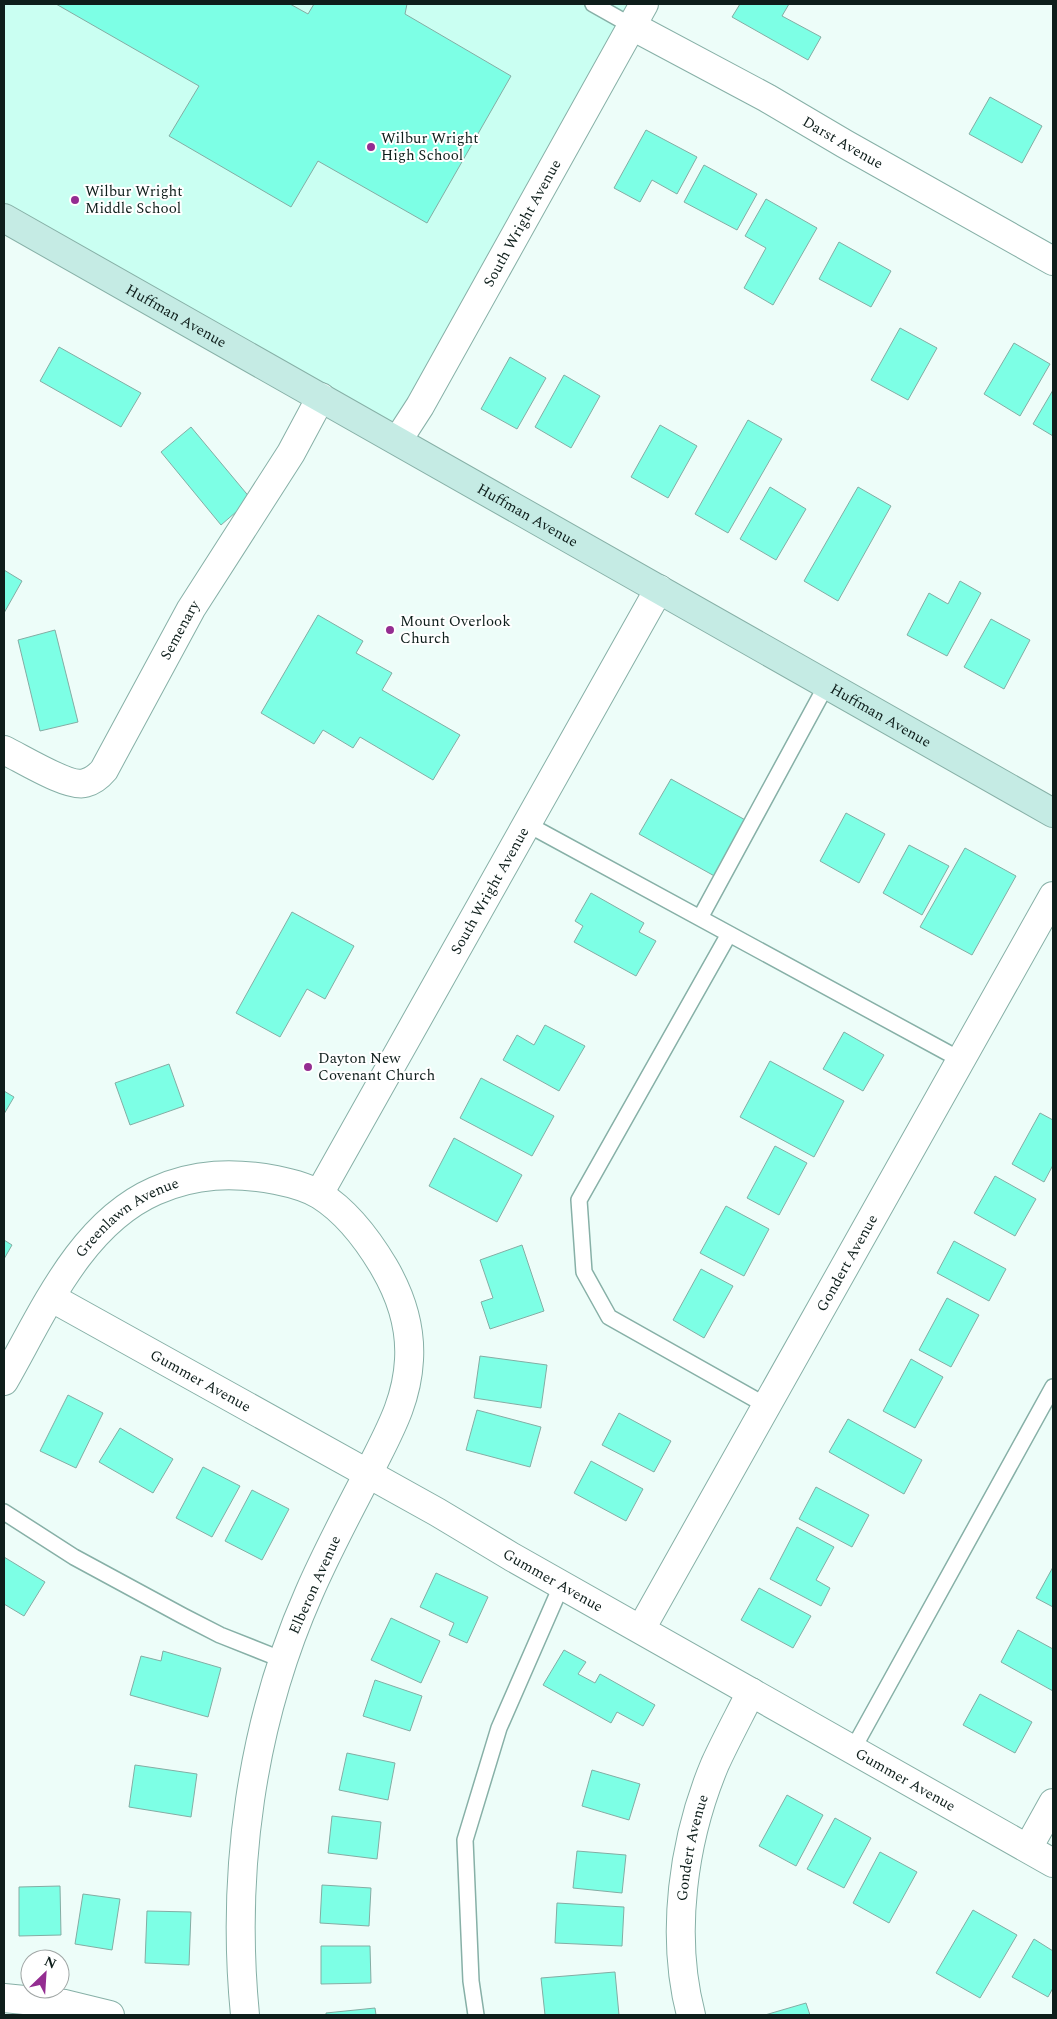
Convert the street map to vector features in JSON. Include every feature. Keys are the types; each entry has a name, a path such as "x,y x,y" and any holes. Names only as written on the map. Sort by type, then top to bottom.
{"street":[{"name":"Darst Avenue","path":"638,15 767,98 1053,261"},
{"name":"South Wright Avenue","path":"398,440 420,406 638,15"},
{"name":"Huffman Avenue","path":"4,218 1053,812"},
{"name":"Semenary","path":"4,750 69,783 84,784 98,777 104,770 191,608 291,453 321,397"},
{"name":"South Wright Avenue","path":"319,1194 659,589"},
{"name":"Gondert Avenue","path":"641,1629 1053,896"},
{"name":"Greenlawn Avenue","path":"4,1381 83,1247 109,1220 139,1198 174,1182 214,1174 249,1175 295,1184 319,1194"},
{"name":"Elberon Avenue","path":"244,2015 241,1928 244,1848 257,1762 268,1710 283,1660 309,1592 397,1418 408,1379 410,1356 406,1318 396,1288 373,1248 347,1217 319,1194"},
{"name":"Gummer Avenue","path":"52,1298 368,1474 1053,1863"},
{"name":"Gondert Avenue","path":"691,2015 686,1998 680,1952 681,1905 688,1856 701,1803 715,1764 751,1692"},
{"path":"1028,1848 1053,1803"},
{"path":"4,1998 65,2004 110,2015"}],"lane":[{"path":"593,4 638,15"},
{"path":"700,918 827,684"},
{"path":"527,824 961,1060"},
{"path":"729,934 579,1200 584,1272 609,1317 767,1406"},
{"path":"853,1749 1053,1387"},
{"path":"4,1512 74,1557 182,1616 220,1635 283,1660"},
{"path":"476,2015 471,1981 465,1840 499,1728 562,1584"}],"shaded area":[{"path":"4,4 640,4 398,440 4,218"}],"building":[{"path":"56,4 290,4 308,14 314,4 407,4 405,14 511,76 427,223 318,161 291,207 169,136 199,86"},
{"path":"740,4 789,4 782,16 821,37 808,60 732,17"},
{"path":"990,97 1042,126 1022,163 969,134"},
{"path":"646,130 697,157 677,194 652,180 640,202 614,188"},
{"path":"704,165 757,194 737,230 684,202"},
{"path":"766,199 817,228 773,305 744,288 766,248 745,236"},
{"path":"839,242 891,271 871,307 819,279"},
{"path":"900,328 937,348 908,400 871,380"},
{"path":"1014,343 1050,364 1020,416 984,394"},
{"path":"59,347 141,393 121,427 40,381"},
{"path":"510,357 546,378 517,429 481,409"},
{"path":"564,375 600,396 571,448 535,427"},
{"path":"1053,390 1053,436 1033,424"},
{"path":"748,420 782,439 728,533 695,514"},
{"path":"660,425 697,446 668,498 631,477"},
{"path":"191,427 251,499 221,525 161,452"},
{"path":"770,487 806,509 776,560 740,539"},
{"path":"858,487 891,506 838,601 804,581"},
{"path":"4,570 22,581 4,613"},
{"path":"960,581 981,593 947,656 907,635 929,593 948,604"},
{"path":"318,615 363,641 356,653 392,673 382,690 460,735 433,780 360,737 353,748 323,730 314,744 261,713"},
{"path":"991,619 1030,640 1004,689 964,667"},
{"path":"55,630 78,722 40,731 18,640"},
{"path":"671,779 749,822 718,878 639,834"},
{"path":"846,813 885,834 859,883 820,861"},
{"path":"909,845 949,866 922,915 883,893"},
{"path":"965,848 1016,876 972,955 920,927"},
{"path":"591,893 644,923 639,932 656,941 636,976 574,942 583,926 575,921"},
{"path":"292,912 354,946 325,999 307,989 280,1037 236,1013"},
{"path":"545,1025 585,1046 559,1091 503,1060 517,1035 534,1045"},
{"path":"844,1032 884,1055 863,1091 823,1069"},
{"path":"770,1061 844,1101 814,1157 740,1117"},
{"path":"169,1064 184,1106 130,1125 115,1083"},
{"path":"481,1078 554,1116 532,1156 460,1118"},
{"path":"4,1091 14,1097 4,1114"},
{"path":"1040,1113 1053,1120 1053,1165 1044,1182 1012,1164"},
{"path":"454,1138 522,1175 497,1222 429,1186"},
{"path":"775,1146 807,1163 779,1215 747,1198"},
{"path":"995,1176 1036,1199 1015,1236 974,1213"},
{"path":"726,1206 769,1229 744,1276 700,1253"},
{"path":"4,1240 12,1245 4,1259"},
{"path":"954,1241 1006,1269 989,1301 937,1273"},
{"path":"522,1245 544,1311 490,1329 481,1302 493,1298 480,1260"},
{"path":"701,1269 733,1286 704,1338 673,1320"},
{"path":"947,1298 979,1315 951,1367 919,1350"},
{"path":"480,1356 547,1365 541,1408 474,1398"},
{"path":"911,1359 943,1377 915,1428 883,1411"},
{"path":"68,1395 103,1413 76,1468 40,1451"},
{"path":"477,1410 541,1427 530,1467 466,1450"},
{"path":"619,1413 671,1441 654,1472 602,1445"},
{"path":"848,1419 922,1460 904,1494 829,1452"},
{"path":"120,1428 173,1459 153,1493 99,1462"},
{"path":"591,1461 643,1489 626,1521 574,1493"},
{"path":"203,1467 240,1486 212,1537 176,1518"},
{"path":"816,1487 869,1515 852,1547 799,1519"},
{"path":"252,1490 289,1509 262,1560 225,1541"},
{"path":"797,1527 834,1547 816,1580 830,1588 821,1606 770,1579"},
{"path":"4,1557 45,1582 24,1616 4,1604"},
{"path":"1053,1567 1053,1607 1036,1598"},
{"path":"436,1573 488,1597 467,1643 449,1635 454,1623 420,1607"},
{"path":"759,1588 811,1616 793,1648 741,1620"},
{"path":"391,1618 440,1641 421,1683 371,1660"},
{"path":"1018,1630 1053,1649 1053,1691 1001,1662"},
{"path":"564,1650 586,1662 578,1674 595,1683 600,1674 655,1705 643,1726 617,1712 611,1723 543,1685"},
{"path":"163,1651 221,1668 208,1717 130,1695 141,1656 161,1661"},
{"path":"375,1680 422,1696 410,1731 363,1716"},
{"path":"980,1694 1032,1722 1015,1753 963,1725"},
{"path":"347,1753 395,1763 388,1800 339,1790"},
{"path":"135,1765 197,1774 191,1817 129,1807"},
{"path":"592,1770 640,1784 629,1820 582,1806"},
{"path":"787,1795 823,1815 796,1866 759,1846"},
{"path":"332,1816 381,1822 377,1859 328,1853"},
{"path":"835,1818 871,1838 844,1888 807,1869"},
{"path":"577,1851 626,1855 622,1893 573,1888"},
{"path":"880,1852 917,1872 889,1923 853,1903"},
{"path":"322,1885 371,1888 369,1926 320,1923"},
{"path":"60,1886 61,1935 19,1936 19,1887"},
{"path":"83,1894 120,1899 112,1950 75,1944"},
{"path":"557,1903 624,1907 622,1946 555,1943"},
{"path":"973,1910 1017,1935 980,1998 936,1973"},
{"path":"147,1911 191,1912 189,1965 145,1963"},
{"path":"1034,1939 1053,1951 1053,1988 1048,1997 1012,1977"},
{"path":"321,1946 370,1946 371,1983 321,1984"},
{"path":"615,1972 619,2015 545,2015 541,1978"},
{"path":"806,2003 810,2015 765,2015"},
{"path":"375,2008 376,2015 326,2015 326,2013"}],"place":[{"name":"Wilbur Wright High School","path":"371,147"},
{"name":"Wilbur Wright Middle School","path":"75,200"},
{"name":"Mount Overlook Church","path":"390,630"},
{"name":"Dayton New Covenant Church","path":"308,1067"}]}
